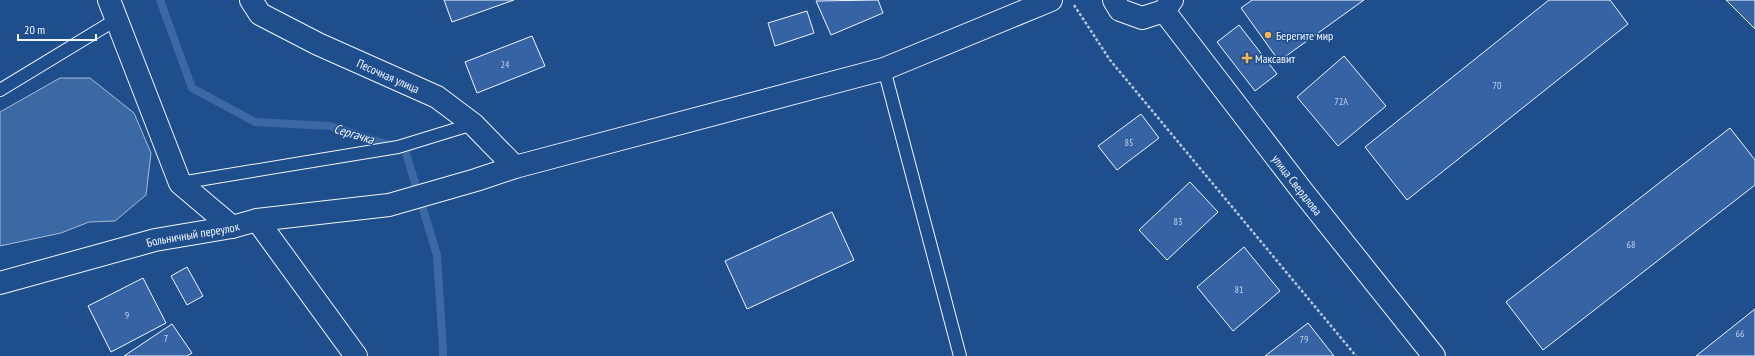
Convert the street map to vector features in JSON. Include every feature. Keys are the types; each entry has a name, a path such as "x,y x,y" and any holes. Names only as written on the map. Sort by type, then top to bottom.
{"street":[{"name":"Песочная улица","path":"252,0 260,14 318,44 437,96 473,124 515,167"},
{"name":"Больничный переулок","path":"0,283 155,240 232,227 257,220 389,205 515,167 884,69 1050,0"},
{"path":"1114,0 1120,10 1142,18 1168,5"},
{"name":"улица Свердлова","path":"1168,5 1303,192 1434,356"},
{"path":"113,9 180,183 232,227"},
{"path":"257,220 356,356"}],"lane":[{"path":"0,90 113,9"},
{"path":"884,69 960,356"},
{"path":"180,183 398,147 473,124"}],"path":[{"path":"1071,0 1110,60 1356,356"}],"water":[{"path":"60,78 90,78 134,113 151,153 146,195 115,221 89,222 61,233 0,246 0,112"}],"building":[{"path":"444,0 514,0 452,22"},
{"path":"878,0 883,13 831,35 816,1"},
{"path":"1252,0 1364,0 1279,61 1241,8"},
{"path":"1549,0 1610,0 1628,24 1407,200 1365,147"},
{"path":"1726,0 1755,0 1755,29"},
{"path":"807,11 814,33 775,46 768,23"},
{"name":"Максавит","path":"1239,25 1277,74 1255,91 1217,42"},
{"path":"532,36 545,66 477,93 465,62"},
{"path":"1344,56 1386,106 1338,146 1297,97"},
{"path":"1141,114 1159,138 1117,170 1098,146"},
{"path":"1730,128 1755,160 1755,185 1543,350 1506,302"},
{"path":"1190,182 1218,212 1167,260 1139,230"},
{"path":"832,212 854,260 747,309 725,261"},
{"path":"1244,247 1280,291 1233,331 1197,287"},
{"path":"187,267 203,296 187,305 171,276"},
{"path":"143,278 166,323 111,352 88,306"},
{"path":"1755,309 1755,356 1696,356"},
{"path":"1308,323 1334,356 1265,356"},
{"path":"172,324 192,353 187,356 124,356"}],"waterway":[{"name":"Сергачка","path":"160,0 192,88 255,122 330,126 405,150 437,255 443,356"}],"place":[{"name":"Берегите мир","path":"1268,35"},
{"name":"Максавит","path":"1247,58"}]}
